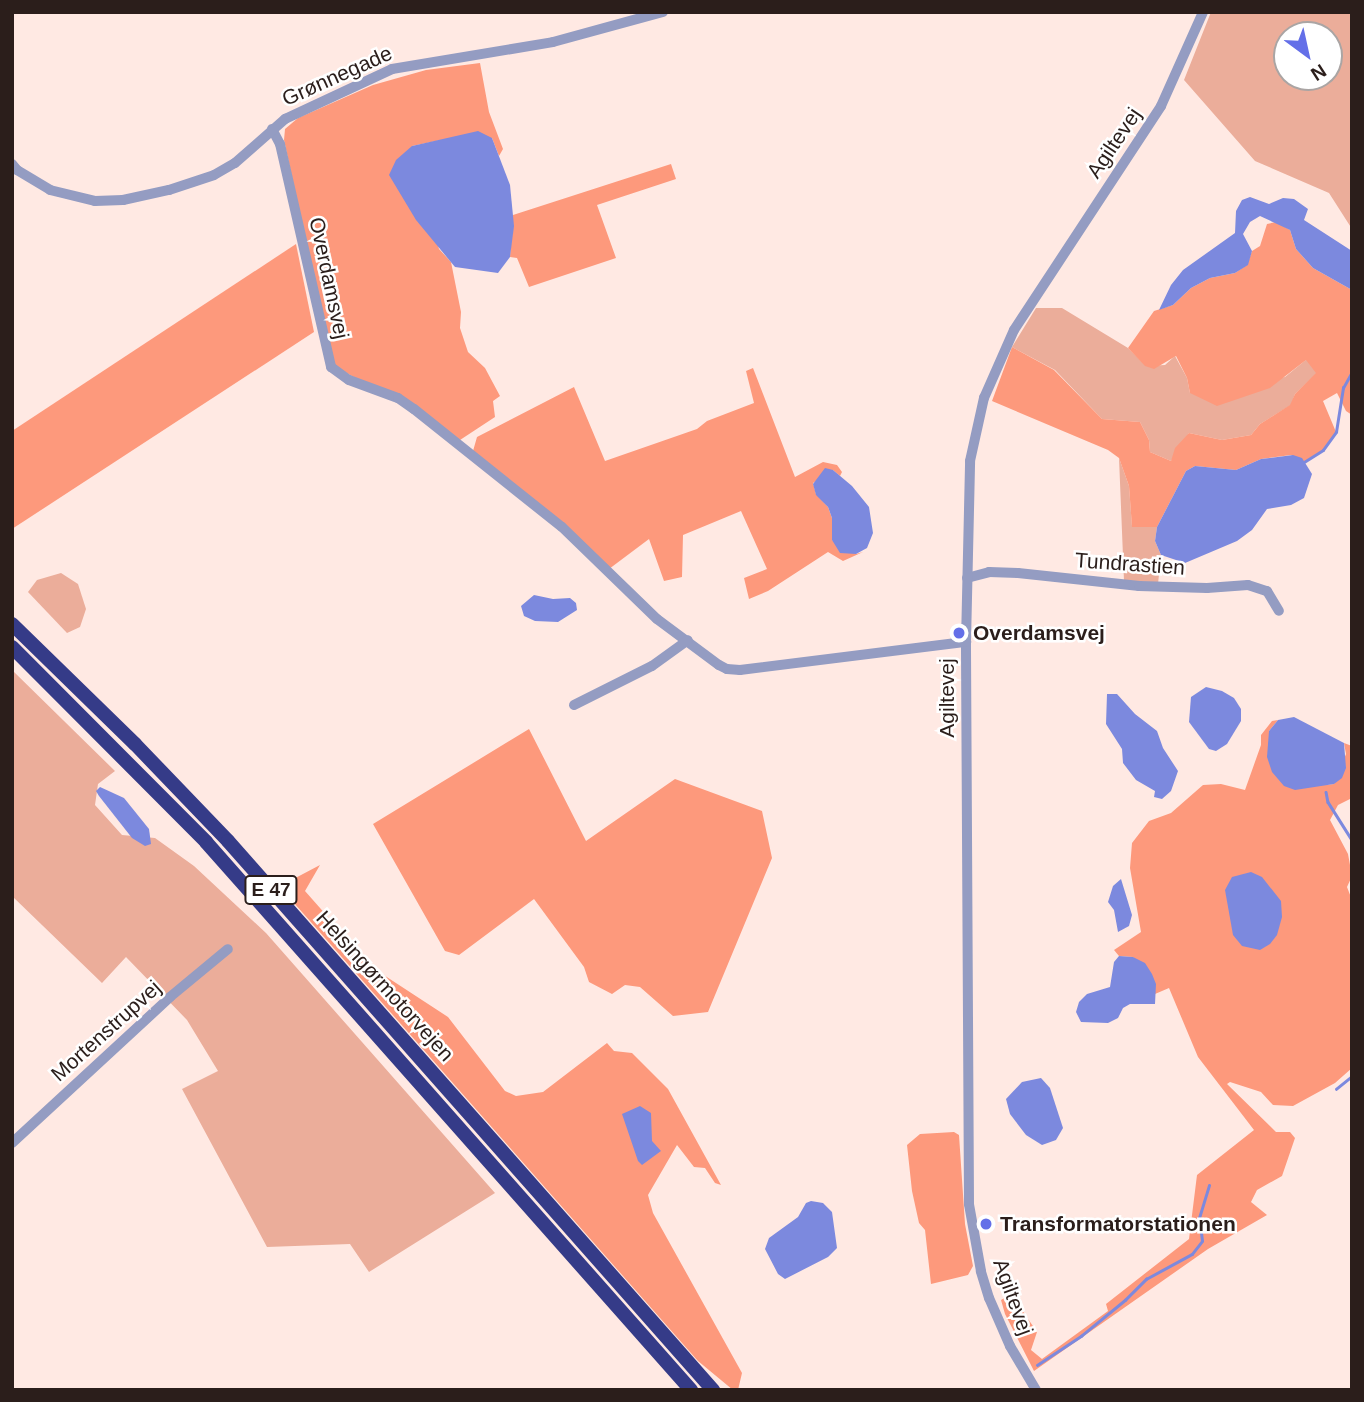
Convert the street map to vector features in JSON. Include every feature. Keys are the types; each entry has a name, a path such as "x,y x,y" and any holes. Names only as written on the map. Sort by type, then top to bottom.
{"highway":[{"name":"Helsingørmotorvejen","path":"12,624 135,744 228,841 713,1390"},
{"name":"Helsingørmotorvejen","path":"12,647 206,842 691,1390"}],"street":[{"name":"Grønnegade","path":"12,164 50,190 95,201 122,200 169,190 214,175 234,163 272,129 304,109 392,69 554,42 663,12"},
{"name":"Agiltevej","path":"1036,1390 1010,1346 989,1298 981,1271 969,1204 966,642 970,461 984,398 998,363 1036,293 1161,106 1203,12"},
{"name":"Overdamsvej","path":"272,129 280,144 331,367 349,380 398,398 414,409 562,527 657,619 727,670 966,642"},
{"name":"Tundrastien","path":"967,578 989,572 1139,586 1207,588 1248,584 1267,591 1279,611"},
{"path":"573,705 652,666 688,640"},
{"name":"Mortenstrupvej","path":"12,1143 170,998 228,949"}],"shaded area":[{"path":"1211,12 1352,12 1352,229 1329,193 1255,161 1184,80"},
{"path":"480,63 489,112 503,149 499,156 492,138 441,140 412,146 439,249 451,262 461,312 460,328 468,352 485,368 500,396 493,401 495,417 460,440 335,366 331,358 284,140 285,129 298,118 373,85 426,70"},
{"path":"671,164 676,179 597,205 616,258 529,287 517,258 510,257 513,215"},
{"path":"1276,222 1290,230 1296,249 1313,268 1352,290 1352,415 1346,411 1337,393 1323,401 1336,432 1323,450 1304,462 1291,455 1261,459 1236,470 1195,466 1186,471 1157,527 1132,527 1129,486 1119,458 1108,450 992,401 1012,347 1054,370 1102,419 1140,422 1149,440 1150,452 1171,461 1175,448 1189,433 1222,440 1251,435 1260,424 1290,405 1295,394 1316,373 1306,360 1270,388 1217,406 1190,393 1187,378 1176,356 1154,369 1145,366 1128,348 1154,311 1173,305 1191,288 1210,278 1235,273 1247,265 1252,251 1260,246 1267,224"},
{"path":"296,244 314,332 12,529 12,431"},
{"path":"1036,308 1062,308 1128,348 1146,366 1165,365 1175,356 1187,378 1190,393 1285,377 1307,359 1317,373 1295,394 1291,405 1260,424 1251,435 1222,440 1189,433 1171,461 1150,452 1149,440 1140,422 1102,419 1055,370 1012,347"},
{"path":"753,368 795,477 823,462 837,465 842,472 840,476 833,470 813,483 816,494 828,507 832,518 832,540 856,554 863,552 843,561 828,552 768,591 749,599 744,578 767,569 741,511 683,535 682,577 664,581 649,539 609,569 473,451 477,437 574,387 605,461 697,429 707,421 754,403 746,371"},
{"path":"1119,458 1129,486 1132,526 1157,527 1155,541 1161,555 1158,584 1124,581"},
{"path":"61,573 78,584 86,609 80,627 67,633 28,592 37,580"},
{"path":"12,670 115,771 98,784 95,805 122,835 155,838 194,866 266,933 495,1193 369,1272 350,1244 267,1247 182,1089 218,1071 187,1020 126,957 102,983 12,896"},
{"path":"1278,720 1269,731 1326,785 1334,784 1346,754 1344,743 1352,746 1352,798 1338,805 1330,820 1348,854 1352,876 1347,887 1352,900 1352,1068 1335,1083 1293,1106 1273,1105 1261,1092 1230,1082 1227,1084 1276,1132 1290,1132 1295,1138 1282,1176 1257,1190 1251,1202 1267,1215 1208,1249 1034,1371 1005,1314 1001,1300 1011,1294 1037,1332 1031,1350 1042,1359 1108,1311 1106,1304 1189,1239 1197,1175 1254,1130 1198,1057 1169,988 1155,994 1155,988 1133,957 1119,956 1114,950 1141,932 1130,868 1132,843 1149,821 1171,813 1203,785 1221,784 1245,790 1261,745 1261,735 1272,721"},
{"path":"529,729 586,841 675,779 762,811 772,858 708,1012 673,1016 640,987 625,985 612,994 589,982 584,967 534,899 459,955 445,951 373,824"},
{"path":"320,865 305,891 373,968 448,1017 505,1091 516,1096 543,1092 607,1043 614,1051 632,1053 668,1089 721,1185 715,1183 705,1168 694,1167 677,1145 648,1195 653,1213 742,1373 738,1390 733,1390 698,1361 287,895 284,884"},
{"path":"954,1132 959,1135 965,1224 973,1266 968,1275 931,1284 925,1230 919,1223 912,1191 907,1145 920,1134"}],"water":[{"path":"478,131 492,138 510,185 514,226 510,257 498,273 455,267 416,220 389,175 396,160 412,146"},
{"path":"1250,197 1269,204 1283,198 1294,199 1308,209 1304,220 1352,251 1352,290 1313,268 1296,249 1290,230 1260,216 1250,222 1243,234 1252,251 1248,265 1235,273 1210,278 1191,288 1173,305 1159,310 1171,285 1183,270 1235,233 1236,211 1242,200"},
{"path":"1293,455 1302,458 1312,474 1304,498 1291,505 1267,509 1252,530 1237,541 1185,563 1161,555 1155,541 1157,527 1186,471 1195,466 1236,470 1261,459"},
{"path":"825,468 833,470 852,486 869,507 873,533 867,548 856,554 840,553 832,540 832,518 828,507 816,495 813,484"},
{"path":"534,595 553,599 570,598 576,603 577,610 558,622 535,621 524,616 521,606"},
{"path":"1206,687 1222,691 1234,698 1241,709 1241,721 1227,744 1216,751 1209,749 1189,722 1191,697"},
{"path":"1107,694 1117,694 1135,714 1157,731 1163,748 1178,771 1171,791 1162,799 1154,797 1155,791 1136,780 1123,763 1122,749 1106,724"},
{"path":"1294,717 1344,743 1346,768 1342,778 1334,784 1295,790 1284,786 1272,772 1267,757 1269,731 1278,720"},
{"path":"100,787 124,798 149,829 151,844 145,846 132,838 99,796 96,791"},
{"path":"1251,872 1262,877 1281,901 1282,917 1277,935 1270,944 1260,950 1242,946 1233,935 1225,890 1232,877"},
{"path":"1121,879 1132,915 1129,926 1118,932 1114,910 1108,902 1113,886"},
{"path":"1119,956 1133,957 1145,963 1156,984 1155,1004 1130,1004 1123,1008 1118,1018 1108,1023 1081,1022 1076,1012 1079,1002 1087,994 1110,987 1114,962"},
{"path":"1041,1078 1050,1088 1063,1128 1056,1140 1042,1145 1026,1135 1010,1114 1006,1099 1022,1082"},
{"path":"640,1106 651,1113 652,1141 661,1151 642,1165 638,1161 622,1114"},
{"path":"806,1203 823,1203 832,1212 837,1248 828,1257 785,1279 778,1274 765,1249 769,1238 798,1217"}],"waterway":[{"path":"1304,462 1323,450 1336,432 1343,388 1352,372"},
{"path":"1326,792 1328,802 1352,840"},
{"path":"1336,1089 1352,1076"},
{"path":"1037,1365 1081,1336 1146,1279 1192,1254 1202,1241 1199,1218 1209,1185"}],"place":[{"name":"Overdamsvej","path":"959,633"},
{"name":"Transformatorstationen","path":"986,1224"}]}
